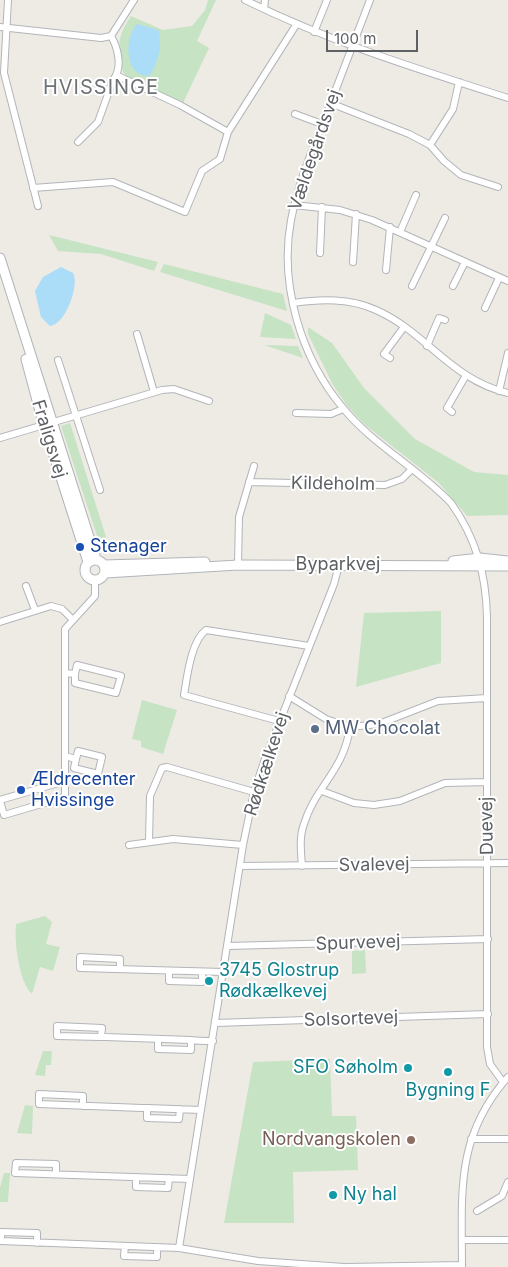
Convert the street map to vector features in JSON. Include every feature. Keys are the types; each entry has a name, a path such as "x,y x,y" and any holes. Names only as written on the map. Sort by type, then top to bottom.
{"street":[{"path":"8,0 3,27 4,73 38,206"},
{"path":"3,27 101,38 111,36 134,0"},
{"path":"245,0 296,25 352,47 508,98"},
{"path":"264,9 265,0"},
{"path":"314,32 327,0"},
{"name":"Vældegårdsvej","path":"370,0 322,124 294,205 288,257 293,303 310,356 343,408 360,427 451,502 465,524 481,562"},
{"path":"33,188 113,182 185,212 202,171 220,159 228,132 296,25"},
{"path":"78,142 98,122 112,80 116,75 118,54 111,36"},
{"path":"116,75 180,105 228,132"},
{"path":"430,145 453,109 459,82"},
{"path":"330,104 409,134 430,145 444,162 461,175 498,187"},
{"path":"295,114 322,124"},
{"path":"400,232 416,195"},
{"path":"294,205 322,207 356,214 390,227 508,281"},
{"path":"320,253 322,207"},
{"path":"353,262 356,214"},
{"path":"412,286 445,218"},
{"path":"386,270 390,227"},
{"name":"Fraligsvej","path":"0,258 17,314 23,347 98,565 85,568 86,574 95,580"},
{"path":"454,286 465,262"},
{"path":"485,308 499,278"},
{"path":"293,303 315,300 345,301 376,310 404,327 466,377 508,393"},
{"path":"426,346 439,318 445,320"},
{"path":"390,358 384,354 404,327"},
{"path":"137,334 154,392"},
{"path":"499,391 508,353"},
{"path":"58,360 100,490"},
{"path":"452,412 447,408 466,377"},
{"path":"0,438 154,392 171,389 209,401"},
{"path":"296,413 331,414 343,408"},
{"path":"238,565 237,528 254,466"},
{"name":"Kildeholm","path":"249,482 385,485 402,479 412,469"},
{"name":"Byparkvej","path":"98,565 207,562 238,565 339,565 508,561"},
{"name":"Byparkvej","path":"481,562 508,566"},
{"name":"Duevej","path":"481,562 487,603 488,1056 495,1072 506,1080"},
{"path":"64,781 0,801 4,815 65,797 65,629 95,596 95,580 101,578 98,565"},
{"name":"Rødkælkevej","path":"179,1248 243,845 254,792 279,721 334,584 339,565"},
{"path":"26,586 35,610"},
{"path":"0,622 35,610 57,607 74,620"},
{"path":"279,721 184,695 190,663 201,634 206,630 309,646"},
{"path":"77,665 121,676 116,693 75,683 75,674 77,665"},
{"path":"65,673 75,674"},
{"path":"289,696 326,719 350,727 379,724 438,701 487,698"},
{"path":"302,866 302,830 308,813 340,761 350,727"},
{"path":"78,751 102,758 98,774 74,768 76,759 78,751"},
{"path":"65,756 76,759"},
{"path":"149,842 150,796 162,768 254,792"},
{"path":"322,791 354,803 374,805 394,802 445,783 487,782"},
{"path":"129,845 189,839 243,845"},
{"name":"Svalevej","path":"241,866 508,862"},
{"name":"Spurvevej","path":"228,946 488,939"},
{"path":"120,969 120,959 80,957 80,968 224,972"},
{"path":"169,970 169,981 202,982 202,972"},
{"name":"Solsortevej","path":"215,1023 488,1014"},
{"path":"101,1037 102,1028 57,1026 57,1036 212,1041"},
{"path":"158,1039 158,1049 166,1050 191,1050 191,1040"},
{"path":"37,1242 37,1233 1,1232 1,1241 179,1248 258,1261 346,1267 462,1266 463,1174 471,1140 483,1113 506,1080"},
{"path":"83,1106 83,1096 39,1094 38,1104 83,1106 201,1110"},
{"path":"471,1140 508,1139"},
{"path":"56,1174 56,1164 16,1163 15,1173 190,1179"},
{"path":"136,1177 136,1187 168,1188 169,1178"},
{"path":"477,1211 502,1196 508,1182"},
{"path":"462,1240 508,1240"}],"green space":[{"path":"208,0 216,0 197,41 209,48 183,103 126,76 123,72 120,55 120,37 131,16 163,30 192,26 205,10"},
{"path":"49,235 158,262 154,271 101,254 58,251"},
{"path":"164,264 283,294 287,311 160,272"},
{"path":"265,313 291,325 296,339 260,337"},
{"path":"308,327 332,343 364,388 415,439 474,472 508,475 508,515 467,516 439,483 364,424 348,407 333,385 308,334"},
{"path":"264,345 298,346 303,358"},
{"path":"70,423 108,543 100,545 61,426"},
{"path":"441,611 441,663 356,687 364,613"},
{"path":"142,700 177,710 163,754 141,747 141,741 132,739"},
{"path":"45,916 52,922 46,944 60,947 53,971 40,967 32,994 27,989 21,972 17,951 16,924"},
{"path":"365,950 366,973 352,974 352,951"},
{"path":"43,1051 52,1051 51,1065 46,1065 45,1076 35,1075"},
{"path":"330,1059 332,1116 356,1116 358,1170 293,1172 294,1223 224,1223 253,1062"},
{"path":"25,1105 33,1106 32,1134 17,1133"},
{"path":"4,1173 10,1173 8,1202 0,1202 0,1188"}],"water":[{"path":"137,24 158,30 160,35 159,54 149,76 141,75 135,70 129,55 128,46 130,38"},
{"path":"61,267 73,273 75,279 73,295 61,319 56,324 50,326 41,317 35,291 43,277"}],"place":[{"name":"Stenager","path":"80,547"},
{"name":"MW Chocolat","path":"315,729"},
{"name":"Ældrecenter Hvissinge","path":"21,790"},
{"name":"3745 Glostrup Rødkælkevej","path":"209,981"},
{"name":"SFO Søholm","path":"408,1068"},
{"name":"Bygning F","path":"448,1072"},
{"name":"Nordvangskolen","path":"411,1140"},
{"name":"Ny hal","path":"333,1195"}],"district":[{"name":"HVISSINGE","path":"101,88"}]}
